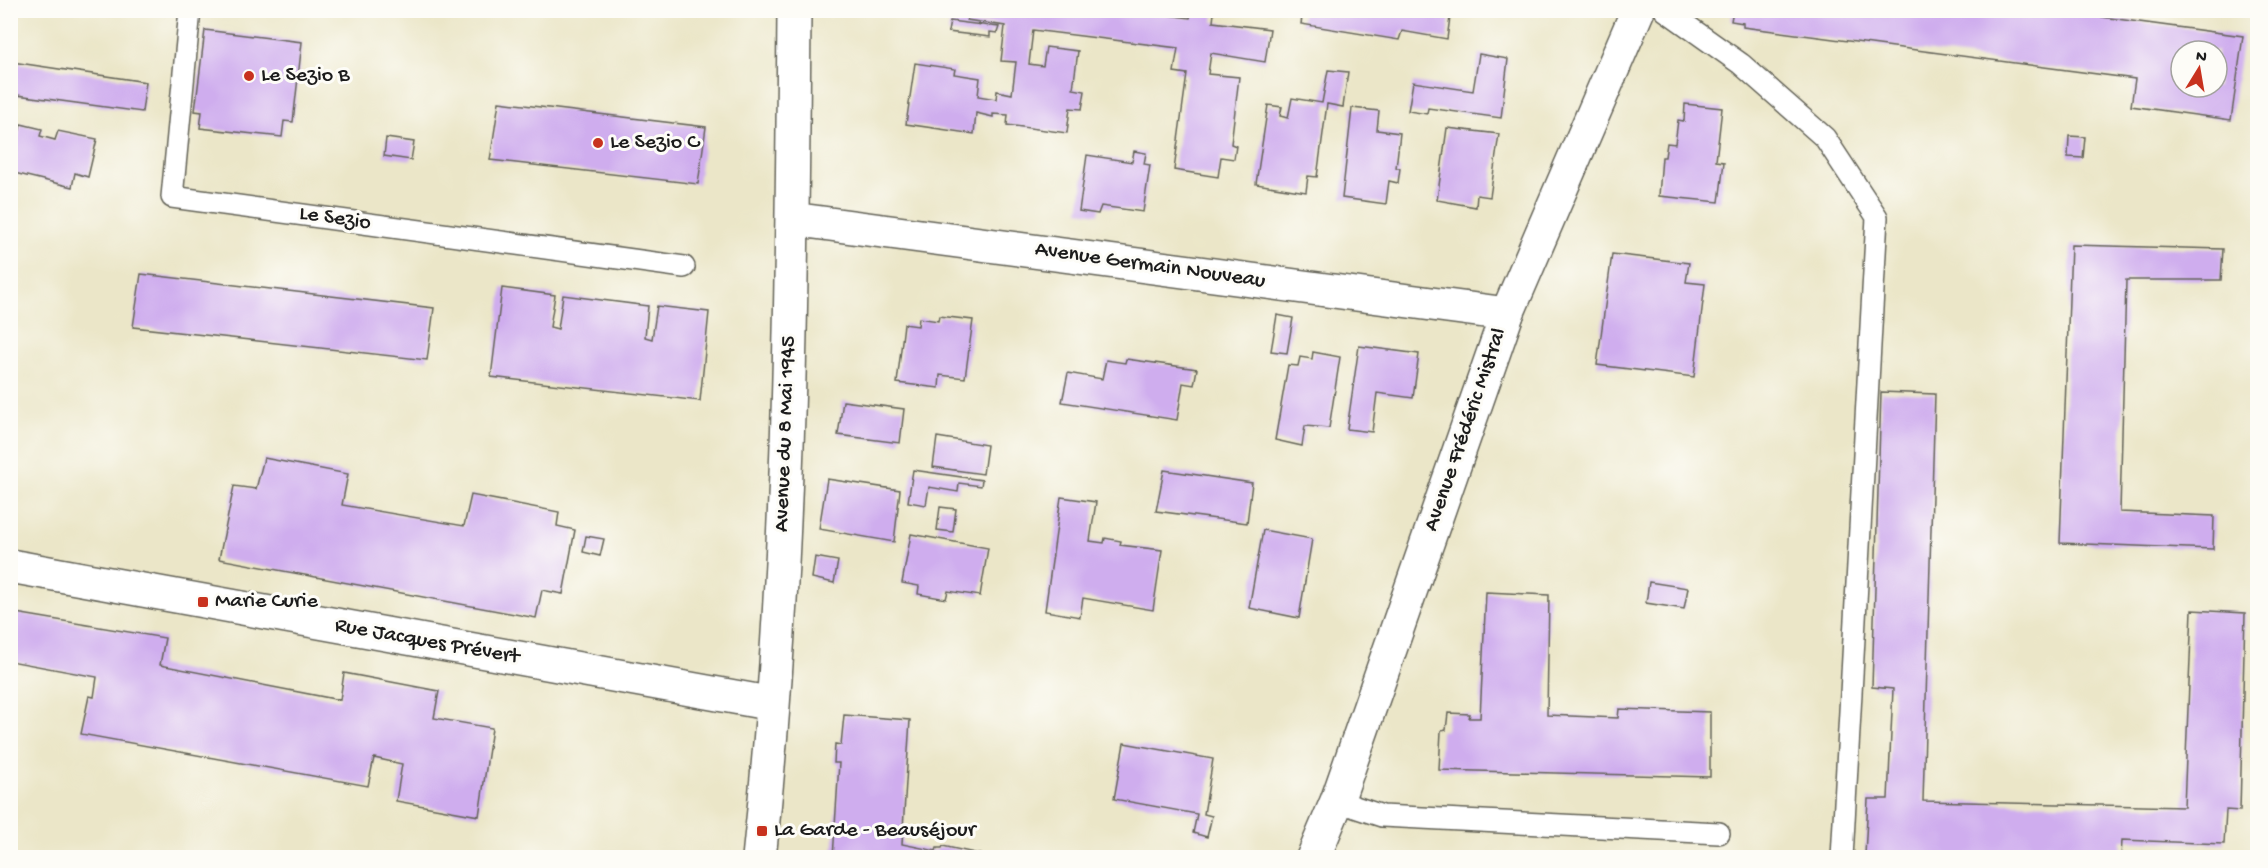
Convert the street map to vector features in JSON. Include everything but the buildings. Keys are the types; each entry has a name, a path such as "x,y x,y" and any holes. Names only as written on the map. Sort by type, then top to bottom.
{"street":[{"name":"Avenue du 8 Mai 1945","path":"759,858 785,511 794,10"},
{"name":"Avenue Frédéric Mistral","path":"1313,858 1336,801 1507,314 1638,10"},
{"name":"Avenue Germain Nouveau","path":"792,219 1507,314"},
{"name":"Rue Jacques Prévert","path":"10,566 772,704"}],"lane":[{"name":"Le Sezio","path":"190,10 172,197 684,267"},
{"path":"1665,10 1741,64 1825,138 1877,217 1842,858"},
{"path":"1336,801 1382,816 1719,833"}],"place":[{"name":"Le Sezio B","path":"249,76"},
{"name":"Le Sezio C","path":"598,143"},
{"name":"Marie Curie","path":"203,602"},
{"name":"La Garde - Beauséjour","path":"762,831"}]}
